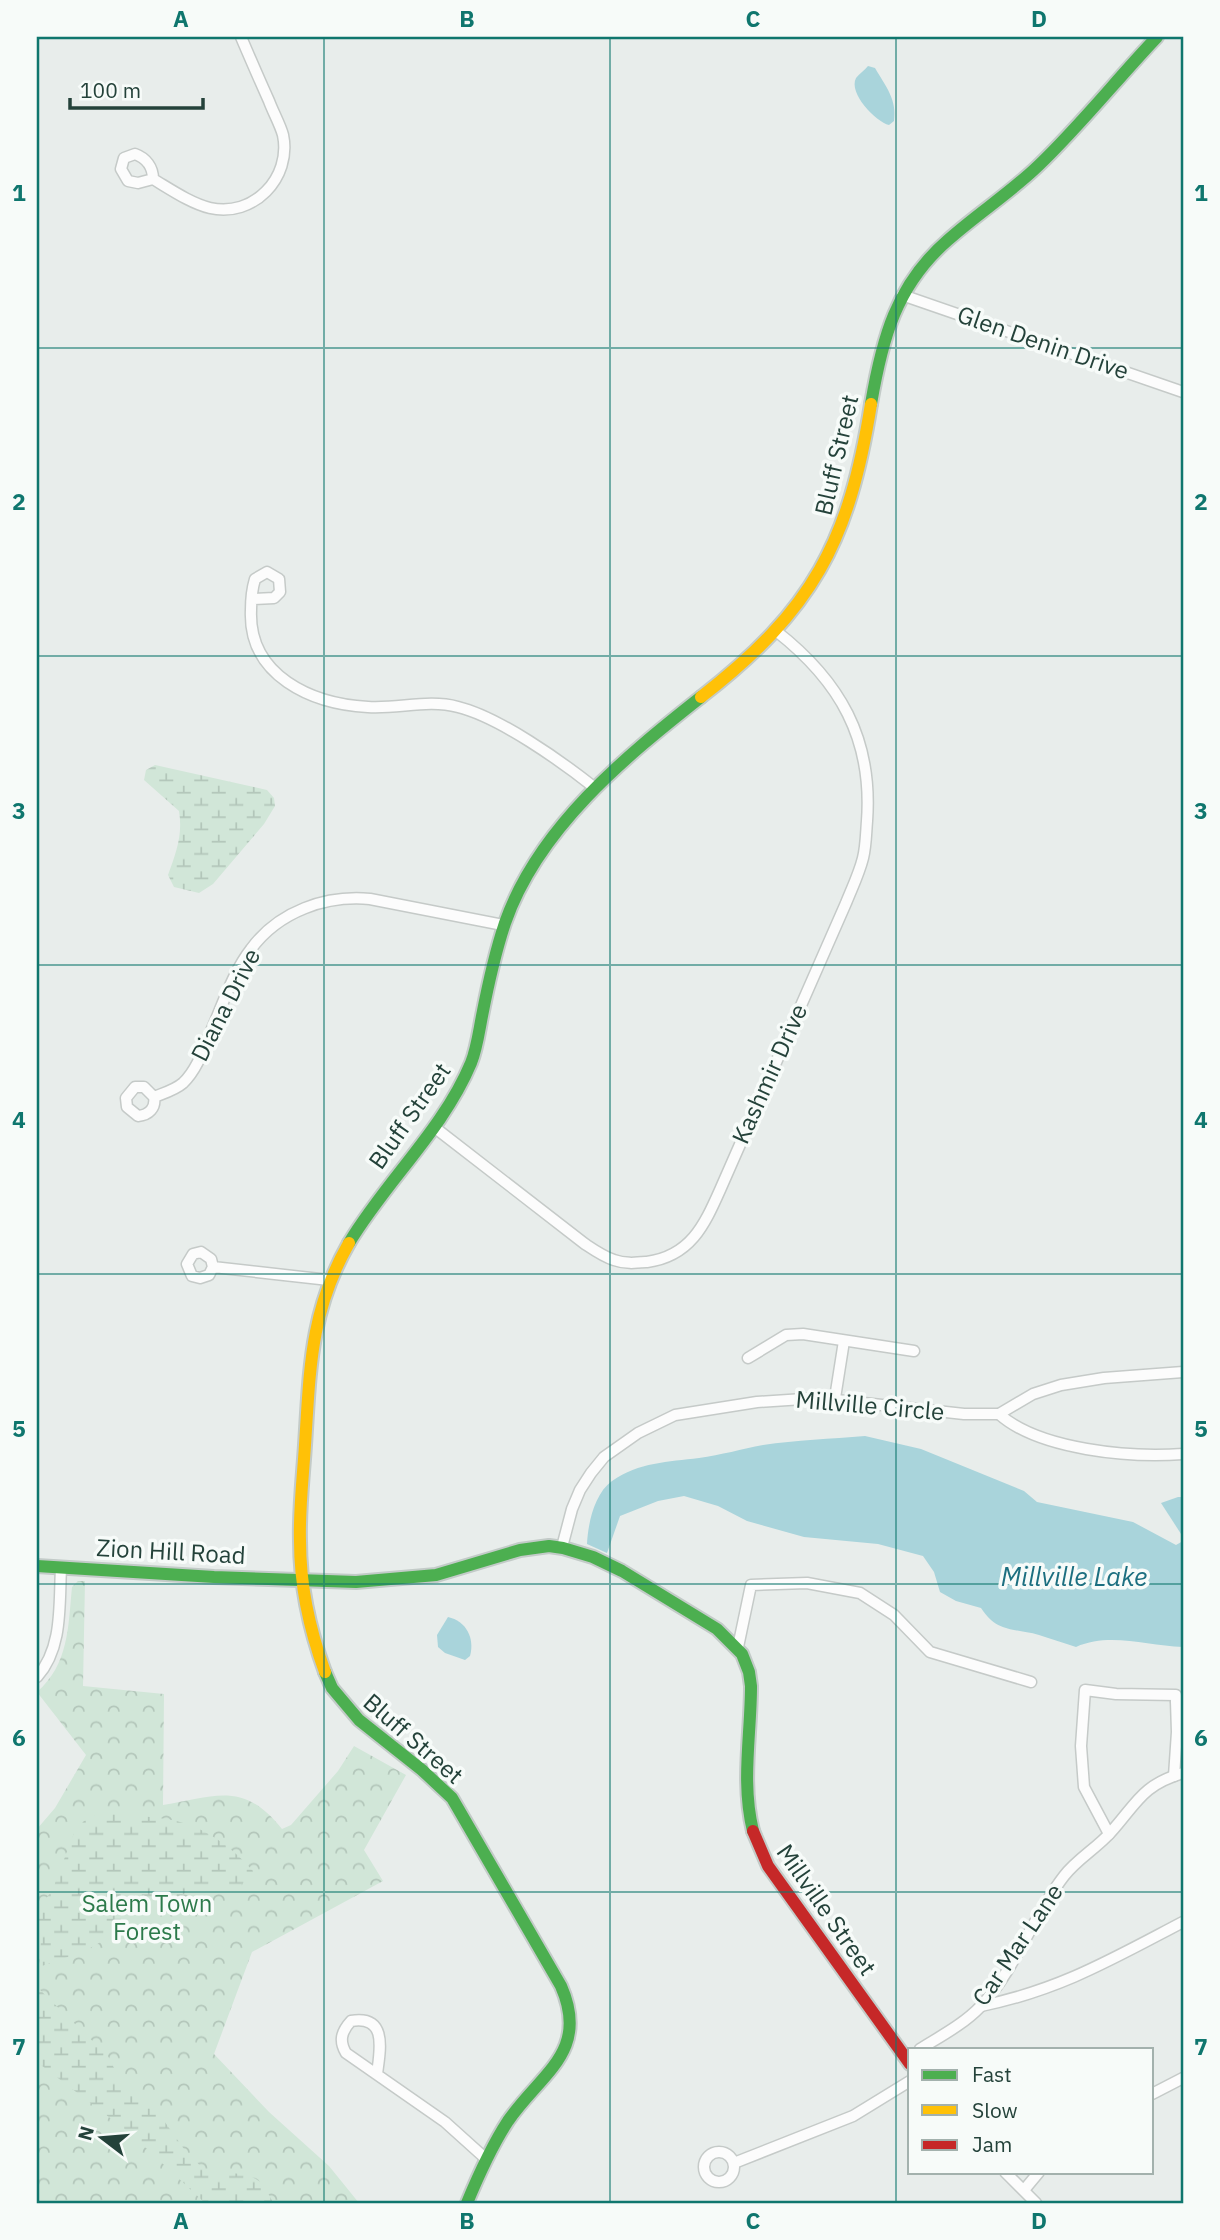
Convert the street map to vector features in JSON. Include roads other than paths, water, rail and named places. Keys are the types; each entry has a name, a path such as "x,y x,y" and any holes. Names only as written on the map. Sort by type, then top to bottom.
{"street":[{"path":"153,179 209,208 225,210 251,203 271,187 278,177 284,161 282,133 241,37"},
{"name":"Bluff Street","path":"467,2203 485,2158 510,2118 538,2087 568,2044 571,2027 569,2004 452,1798 438,1783 379,1740 348,1712 330,1685 319,1655 300,1556 309,1384 317,1315 329,1280 365,1217 434,1127 463,1081 472,1061 503,925 525,878 542,852 596,788 653,736 758,650 776,631 817,575 838,537 858,478 882,349 902,295 929,257 1011,191 1041,163 1157,37"},
{"name":"Glen Denin Drive","path":"902,295 1183,392"},
{"path":"252,599 252,630 259,651 271,670 287,683 315,696 357,706 377,708 426,703 459,707 497,723 556,759 596,788"},
{"name":"Kashmir Drive","path":"434,1127 585,1244 612,1260 632,1264 662,1260 680,1251 707,1219 846,903 864,855 868,803 866,763 853,724 828,680 776,631"},
{"name":"Diana Drive","path":"154,1097 185,1082 197,1065 251,948 265,933 299,911 318,903 352,898 503,925"},
{"path":"213,1267 329,1280"},
{"path":"748,1358 786,1335 825,1336 914,1351"},
{"path":"835,1398 844,1341"},
{"path":"1183,1372 1104,1378 1062,1385 1033,1394 999,1414 1013,1426 1032,1434 1101,1452 1133,1455 1183,1454"},
{"name":"Millville Circle","path":"562,1547 572,1509 591,1473 604,1457 656,1422 696,1410 797,1398 835,1398 964,1414 999,1414"},
{"path":"303,1579 375,1580 447,1573 531,1547 562,1547 588,1555 625,1573 710,1624 738,1647 751,1585 807,1583 860,1593 894,1615 930,1652 1031,1682"},
{"name":"Zion Hill Road","path":"37,1566 214,1577 303,1579"},
{"path":"37,1677 48,1663 55,1645 61,1568"},
{"name":"Millville Street","path":"738,1647 747,1665 750,1686 745,1789 748,1820 758,1849 908,2059"},
{"name":"Car Mar Lane","path":"922,2048 981,2006 1016,1955 1064,1875 1110,1834 1147,1788 1178,1774 1177,1732 1180,1704 1176,1695 1116,1694 1085,1690 1081,1746 1084,1787 1110,1834"},
{"path":"981,2006 1033,1993 1082,1975 1183,1922"},
{"path":"377,2074 379,2036 376,2027 368,2022 351,2021 344,2029 342,2046 346,2053 445,2122 485,2158"},
{"path":"1154,2093 1183,2078"},
{"path":"734,2163 853,2116 908,2082"},
{"path":"1007,2174 1036,2203"},
{"path":"1024,2190 1037,2174"}],"water":[{"path":"868,66 875,68 892,100 894,121 889,125 871,113 856,91 856,78"},
{"name":"Millville Lake","path":"865,1436 921,1449 1024,1491 1037,1502 1133,1522 1176,1545 1183,1541 1183,1647 1115,1640 1076,1647 1000,1626 981,1608 956,1601 940,1592 934,1572 923,1556 878,1544 804,1537 747,1521 718,1506 684,1496 658,1501 620,1516 607,1553 587,1544 596,1501 612,1481 633,1470 763,1445"},
{"name":"Millville Lake","path":"1183,1497 1183,1537 1161,1503"},
{"path":"448,1617 460,1622 468,1631 471,1649 470,1656 465,1660 445,1653 438,1647 437,1635"}],"park label":[{"name":"Salem Town Forest","path":"147,1918"}]}
